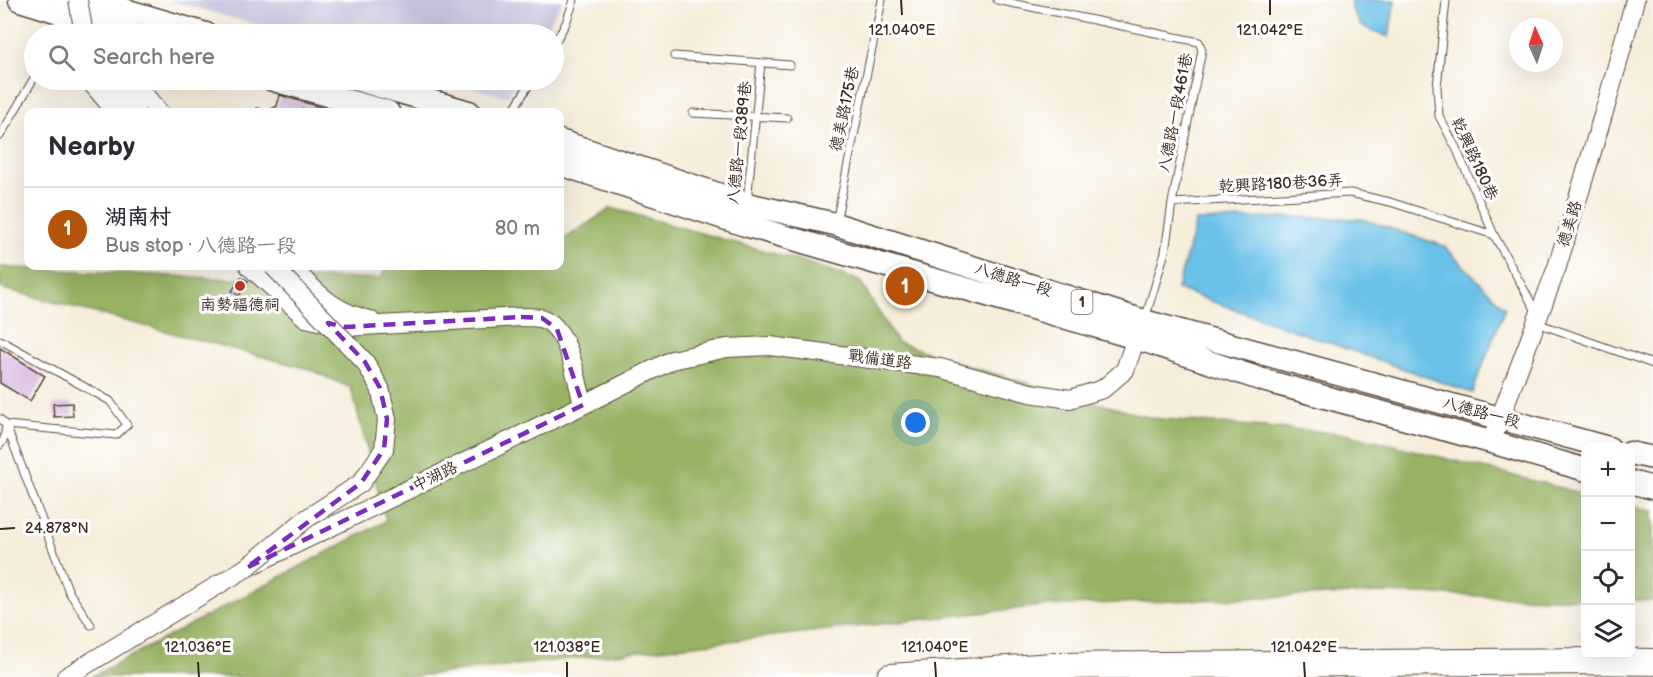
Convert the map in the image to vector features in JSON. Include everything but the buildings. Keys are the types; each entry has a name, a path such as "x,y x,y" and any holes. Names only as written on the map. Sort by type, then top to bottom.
{"highway":[{"path":"890,677 1053,666 1653,662"}],"main road":[{"path":"20,0 67,12 84,24"},
{"path":"89,0 172,24"},
{"path":"309,90 374,108"},
{"path":"393,90 455,108"},
{"name":"八德路一段","path":"564,143 746,214 836,224 1140,330 1266,381 1581,469"},
{"name":"八德路一段","path":"564,165 746,214 1140,330 1594,443"},
{"path":"1635,454 1653,458"},
{"path":"1635,483 1653,488"}],"street":[{"path":"89,0 93,24"},
{"name":"德美路","path":"1491,442 1557,267 1635,0"},
{"path":"97,90 113,108"},
{"path":"117,90 133,108"},
{"path":"140,90 156,108"},
{"path":"255,270 306,318 345,327 521,317 542,318 557,329 566,345 583,405"},
{"path":"246,568 306,519 361,483 384,449 387,419 380,388 365,362 277,270"},
{"path":"294,270 319,295 335,307 353,316 387,324"},
{"name":"戰備道路","path":"583,405 672,360 727,348 770,346 940,368 1030,393 1070,399 1103,389 1125,370 1140,330"},
{"name":"中湖路","path":"66,677 246,568 583,405"}],"lane":[{"path":"564,26 574,0"},
{"name":"德美路175巷","path":"836,224 882,0"},
{"name":"八德路一段461巷","path":"997,0 1199,42 1202,50 1172,203 1165,252 1140,330"},
{"name":"乾興路180巷","path":"1446,0 1437,87 1439,116 1456,148 1494,235 1537,319"},
{"path":"674,56 790,65"},
{"name":"八德路一段389巷","path":"746,214 761,63"},
{"path":"0,136 27,90"},
{"path":"514,108 526,90"},
{"path":"693,113 788,118"},
{"name":"乾興路180巷36弄","path":"1172,203 1350,193 1390,202 1494,235"},
{"path":"1537,319 1653,364"},
{"path":"0,340 110,401 127,425 116,435 3,422"},
{"path":"0,445 4,439 3,422"},
{"path":"3,422 69,592 91,625"}],"highlighted area":[{"path":"521,317 542,318 557,329 583,405 246,568 361,483 384,449 387,419 380,388 365,362 328,323 345,327"}],"shaded area":[{"path":"168,0 563,0 549,24 253,24"},
{"path":"482,90 511,90 507,97"}],"green space":[{"path":"611,208 811,264 860,281 897,342 970,367 1151,418 1350,434 1581,493 1581,599 1382,593 1042,606 409,677 91,677 386,521 351,388 309,369 0,288 0,267 229,279 381,278 385,270 564,270 564,239"},
{"path":"1635,507 1653,511 1653,601 1635,600"}],"water":[{"path":"1350,0 1395,0 1389,37 1361,26"},
{"path":"1291,217 1362,219 1444,246 1505,308 1472,393 1177,289 1196,221"}],"place":[{"name":"南勢福德祠","path":"240,286"},
{"name":"湖南村","path":"905,286"}]}
